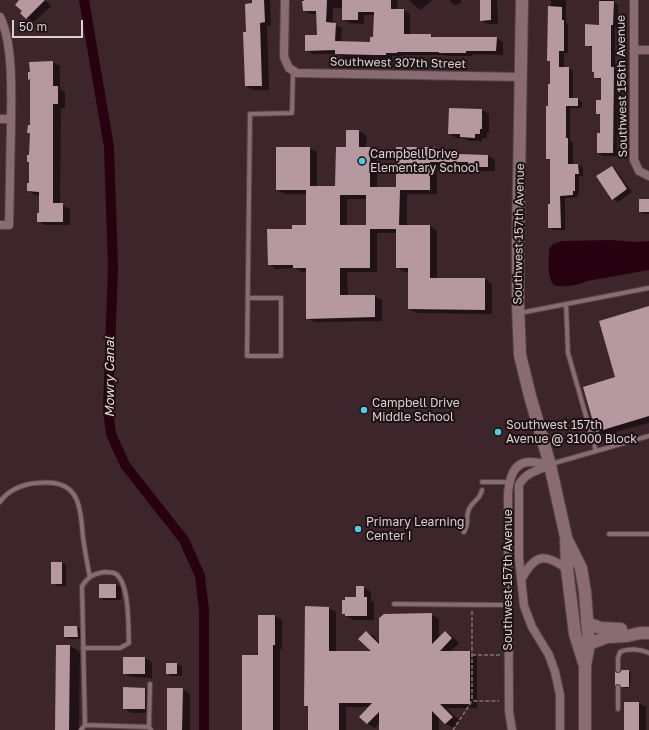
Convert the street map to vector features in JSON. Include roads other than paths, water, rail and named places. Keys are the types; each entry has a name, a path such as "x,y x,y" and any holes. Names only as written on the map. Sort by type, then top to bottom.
{"street":[{"path":"285,0 284,57 287,66 293,71"},
{"name":"Southwest 157th Avenue","path":"522,0 518,241 518,313 520,355 550,465 566,537 567,569 575,634 585,666"},
{"name":"Southwest 156th Avenue","path":"634,0 634,160 639,171 649,176"},
{"path":"0,17 4,27 9,56 11,86 9,225 0,225"},
{"path":"634,50 649,50"},
{"name":"Southwest 307th Street","path":"293,71 304,74 521,77"},
{"path":"0,119 11,119"},
{"path":"509,482 511,474 522,464 530,462 550,465"},
{"name":"Southwest 157th Avenue","path":"550,465 528,474 519,485 519,558 523,599 527,615 532,627 549,655 555,672 560,695 560,730"},
{"name":"Southwest 157th Avenue","path":"509,482 509,711 512,730"},
{"name":"Southwest 157th Avenue","path":"566,537 582,568 585,592 589,644 585,666 585,730"},
{"name":"Southwest 157th Avenue","path":"522,578 531,563 538,559 546,558 556,561 567,569"},
{"path":"588,623 601,628 626,629 645,633"},
{"path":"589,644 606,637 645,633"}],"lane":[{"path":"248,298 281,298 281,356 247,356 250,114 292,113 293,71"},
{"path":"518,313 649,288"},
{"path":"566,304 568,353 596,451"},
{"path":"550,465 649,436"},
{"path":"482,482 509,482"},
{"path":"0,502 13,490 30,483 56,483 70,489 78,500 90,577"},
{"path":"464,532 467,526 468,512 471,506 480,497 482,490"},
{"path":"609,534 649,534"},
{"path":"81,730 85,725 83,648 82,586 86,579 92,575 107,572 115,574 122,580 126,595 129,644 120,648 83,648"},
{"path":"394,604 508,605"},
{"path":"618,670 618,658 620,652 626,650 644,650 649,653"},
{"path":"85,725 150,728 150,684"},
{"path":"618,687 618,709"}],"waterway":[{"name":"Mowry Canal","path":"84,0 109,147 113,267 108,408 111,434 125,465 184,540 200,576 204,610 204,730"}],"place":[{"name":"Campbell Drive Elementary School","path":"362,161"},
{"name":"Campbell Drive Middle School","path":"364,410"},
{"name":"Southwest 157th Avenue @ 31000 Block","path":"498,432"},
{"name":"Primary Learning Center I","path":"358,529"}]}
